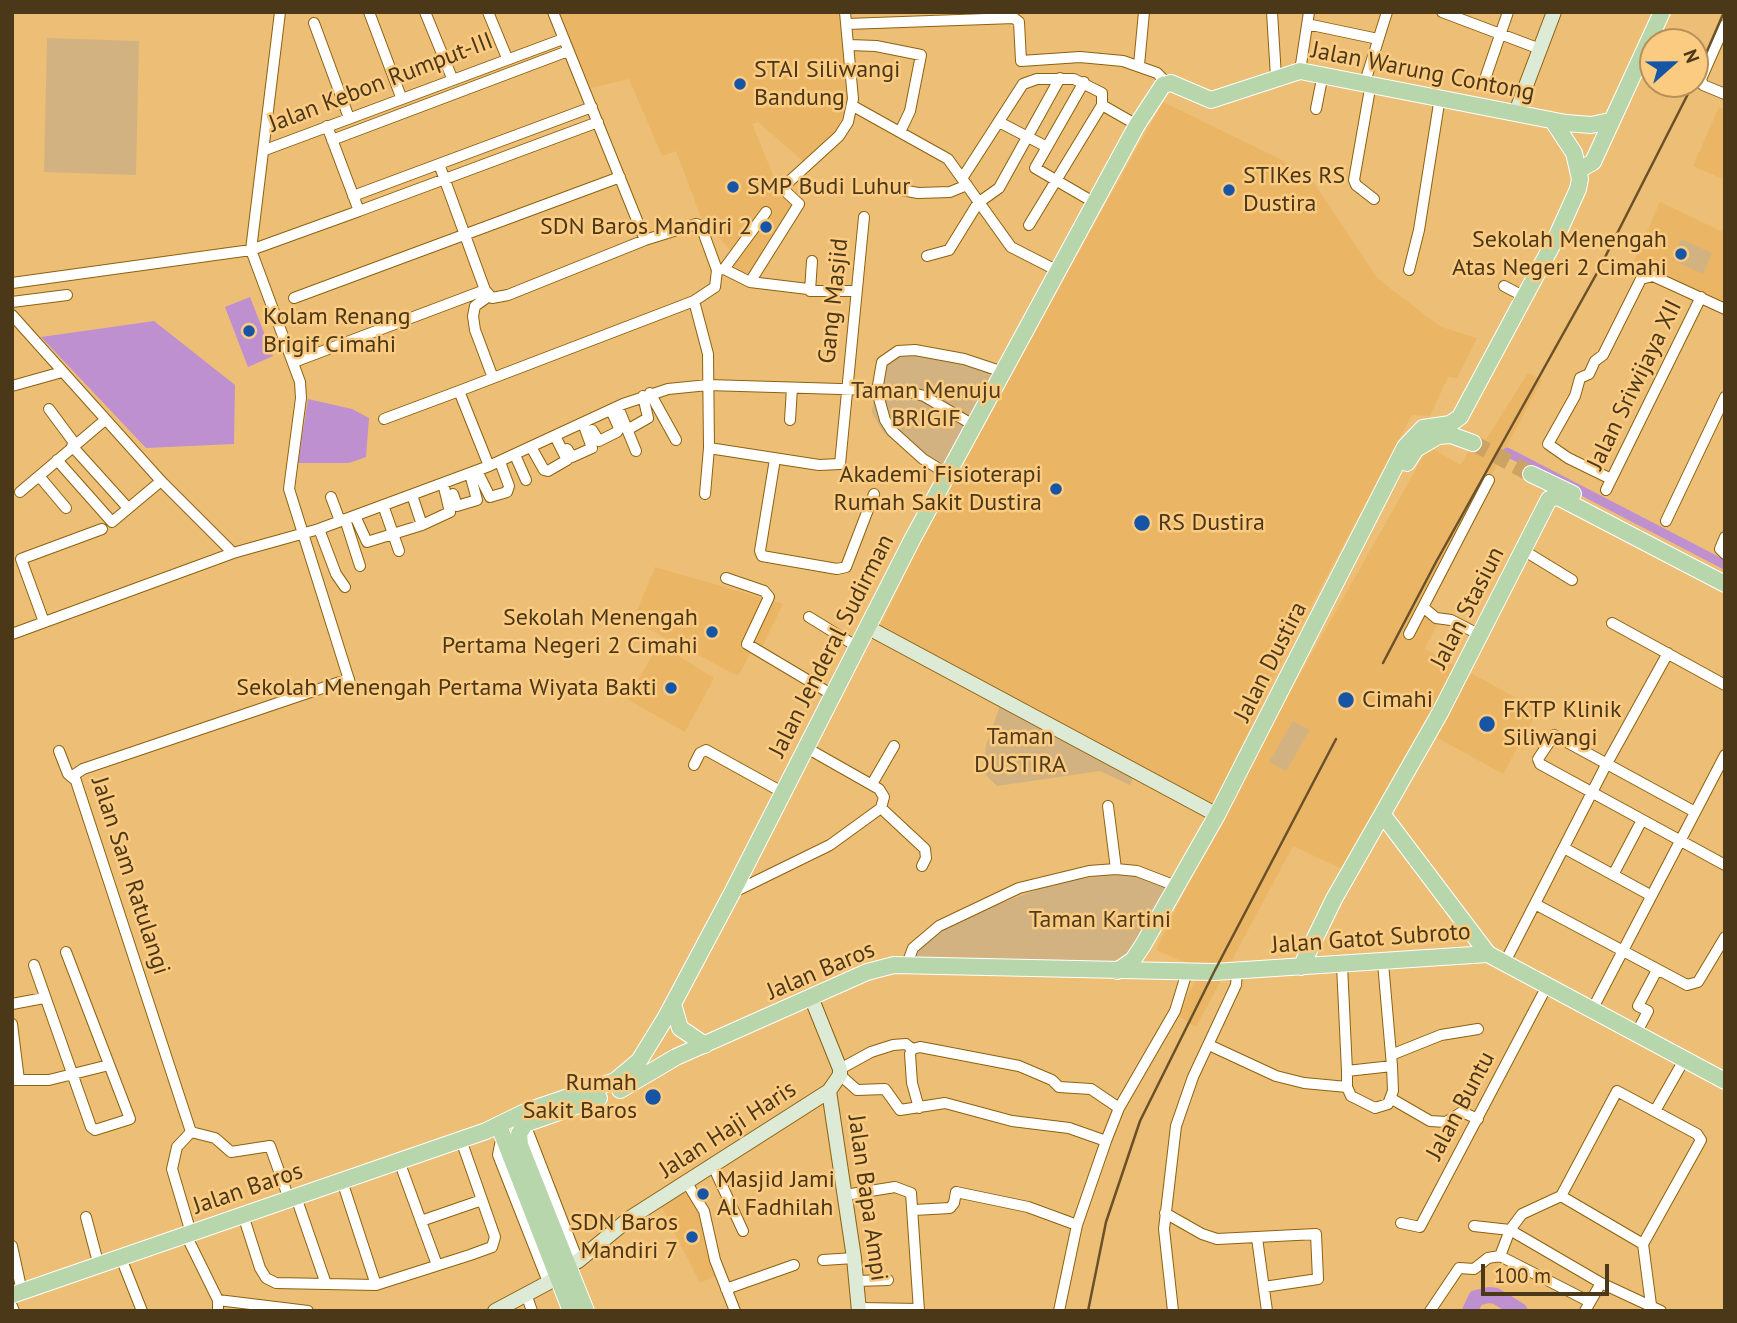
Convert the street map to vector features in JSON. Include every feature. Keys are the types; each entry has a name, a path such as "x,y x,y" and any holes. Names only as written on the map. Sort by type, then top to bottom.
{"main road":[{"path":"1525,297 1578,189 1579,170 1593,162 1662,12"},
{"name":"Jalan Warung Contong","path":"1167,83 1205,99 1228,97 1276,77 1300,71 1368,82 1553,121 1584,125 1610,121"},
{"name":"Jalan Jenderal Sudirman","path":"500,1130 527,1111 615,1081 646,1053 732,893 856,646 1003,372 1136,125 1167,83"},
{"name":"Jalan Warung Contong","path":"1553,121 1569,143 1579,170"},
{"name":"Jalan Dustira","path":"1117,971 1132,960 1143,945 1217,815 1344,570 1346,558 1412,438 1423,428 1454,423 1525,297"},
{"path":"1344,570 1353,562 1416,449 1438,436 1451,435 1473,443"},
{"path":"1531,474 1725,573"},
{"name":"Jalan Stasiun","path":"1301,967 1334,899 1383,815 1480,635 1549,499 1553,496 1725,584"},
{"path":"1383,815 1488,954"},
{"path":"1461,957 1472,950 1474,935"},
{"path":"1143,945 1149,966 1157,973"},
{"name":"Jalan Gatot Subroto","path":"1157,973 1383,963 1488,954 1725,1081"},
{"name":"Jalan Baros","path":"526,1124 620,1090 660,1065 867,972 907,964 1157,973"},
{"path":"673,1004 680,1028 705,1045"},
{"path":"646,1053 650,1063 660,1065"},
{"path":"526,1124 520,1130 519,1139 563,1272 571,1311"},
{"path":"527,1163 516,1151 506,1130 500,1130 563,1272 586,1311"},
{"name":"Jalan Baros","path":"17,1293 461,1140 500,1130"}],"street":[{"path":"251,250 280,12"},
{"path":"369,12 401,97"},
{"path":"425,12 452,78"},
{"path":"488,12 507,58"},
{"path":"553,12 645,240"},
{"path":"1139,65 1144,12"},
{"path":"1272,12 1276,77"},
{"path":"1300,71 1309,12"},
{"path":"1374,199 1356,186 1354,180 1368,82 1387,12"},
{"path":"1486,76 1508,12"},
{"path":"1516,112 1554,12"},
{"path":"1450,14 1499,36 1540,49"},
{"path":"750,282 799,204 782,188 839,136 853,106 846,16 1017,19 1020,59 1025,63 1080,57 1139,65 1157,73 1167,83"},
{"path":"314,23 349,118"},
{"path":"1307,24 1378,39"},
{"path":"1725,25 1701,79 1703,85 1725,94"},
{"name":"Jalan Kebon Rumput-III","path":"265,150 452,78 563,39"},
{"path":"849,46 876,46 921,55 910,111 900,132"},
{"path":"332,140 568,51"},
{"path":"1316,108 1323,74"},
{"path":"927,256 949,250 978,203 997,190 1060,78"},
{"path":"902,190 918,193 950,192 965,181 1023,84 1037,79 1060,78 1084,82 1104,94 1102,105 1029,225"},
{"path":"1084,82 1035,168 1095,203"},
{"path":"1409,270 1419,230 1440,97"},
{"path":"1102,105 1136,125"},
{"path":"853,106 948,159 1011,247 1058,271"},
{"path":"353,196 592,107"},
{"path":"12,283 251,250 598,121"},
{"path":"999,122 1047,147"},
{"path":"327,126 359,211"},
{"path":"439,164 487,293"},
{"path":"294,298 620,177"},
{"path":"384,419 694,301 715,286 721,270 765,212"},
{"name":"Gang Masjid","path":"775,459 839,465 864,217"},
{"path":"294,362 487,293 508,295 645,240 698,224 721,270 750,282 855,291"},
{"name":"Jalan Sam Ratulangi","path":"191,1132 74,779 75,773 83,769 350,681 289,489 301,398 300,382 251,250"},
{"path":"808,289 812,261"},
{"path":"1611,479 1568,458 1548,444 1575,396 1580,379 1589,374 1602,357 1641,279 1650,275 1725,309"},
{"path":"1504,286 1525,297"},
{"path":"487,293 475,306 473,316 475,330 493,378"},
{"path":"12,302 67,295"},
{"name":"Jalan Sriwijaya XII","path":"1606,490 1701,297"},
{"path":"694,301 708,354 709,448 705,494"},
{"path":"12,315 161,481 233,553"},
{"path":"949,475 923,459 892,431 885,420 877,391 882,362 898,351 936,353 1003,372"},
{"path":"13,385 62,372"},
{"path":"12,634 233,553 347,519 474,472 647,395 708,385 877,391 924,396 975,426"},
{"path":"790,420 792,388"},
{"path":"460,391 495,464 509,486 507,492 490,497 474,472"},
{"path":"627,430 648,418 647,395"},
{"path":"647,395 676,440"},
{"path":"1666,522 1725,397"},
{"path":"586,422 597,440 608,436 619,428 615,408"},
{"path":"615,408 636,451"},
{"path":"49,409 74,445 128,508"},
{"path":"20,492 105,420"},
{"path":"557,435 571,456 589,450 592,444 586,422"},
{"path":"531,447 544,470 548,471 567,460 557,435"},
{"path":"709,448 775,459 760,551 762,556 837,569 846,567 874,494"},
{"path":"515,455 526,480"},
{"path":"57,460 112,522 161,481"},
{"path":"446,482 455,505 468,504 477,498 474,472"},
{"path":"39,476 66,508"},
{"path":"1409,634 1489,480"},
{"path":"331,497 365,542 422,525 450,512 446,482"},
{"path":"412,495 422,525"},
{"path":"383,505 399,551"},
{"path":"347,519 360,566"},
{"path":"319,528 336,574 345,587"},
{"path":"44,622 17,561 103,529"},
{"path":"1724,554 1720,549 1725,537"},
{"path":"1523,550 1573,580"},
{"path":"726,578 768,594 768,601 747,642 831,694"},
{"path":"1423,607 1436,618 1451,620 1480,635"},
{"path":"809,617 856,646"},
{"path":"1612,623 1725,685"},
{"path":"867,626 1217,815"},
{"path":"1504,964 1591,793 1668,653"},
{"path":"1695,812 1554,736 1538,759 1540,764 1591,793 1725,865"},
{"path":"872,785 894,746"},
{"path":"804,747 882,792 881,808"},
{"path":"694,765 706,750 782,792"},
{"path":"59,751 68,774 74,779"},
{"path":"1592,1010 1725,755"},
{"path":"1108,806 1116,869"},
{"path":"881,808 925,849 926,858 922,866"},
{"path":"732,893 830,845 881,808"},
{"path":"1613,875 1642,820"},
{"path":"1563,848 1650,895"},
{"path":"907,964 914,948 922,939 967,910 1052,878 1116,869 1137,871 1176,886"},
{"path":"1535,904 1687,985 1693,985 1725,937"},
{"path":"34,965 91,1128 95,1130 131,1117 66,952"},
{"path":"1342,964 1347,1087 1356,1101 1375,1108 1388,1104 1392,1099 1383,963"},
{"path":"1636,1034 1648,1011 1638,1006 1657,970"},
{"path":"1173,1311 1164,1244 1165,1213 1176,1126 1193,1076 1236,985 1237,971"},
{"path":"1059,1311 1077,1225 1105,1141 1119,1108 1175,1011 1187,972"},
{"name":"Jalan Buntu","path":"1401,1223 1420,1227 1547,986"},
{"path":"811,997 840,1072 857,1090 886,1088 898,1110 945,1103 1012,1121 1069,1128 1105,1141"},
{"path":"12,1004 44,998"},
{"path":"12,1024 16,1080 72,1076 109,1065"},
{"path":"1347,1071 1391,1060 1441,1035 1478,1029"},
{"path":"840,1072 871,1052 905,1044 912,1049 920,1047 1019,1066 1052,1080 1060,1087 1091,1089 1119,1108"},
{"path":"1209,1045 1276,1076 1304,1083 1347,1087"},
{"path":"912,1049 912,1083 919,1108"},
{"path":"1655,1111 1684,1060"},
{"name":"Jalan Haji Haris","path":"495,1311 563,1272 630,1218 830,1091 840,1072"},
{"name":"Jalan Bapa Ampi","path":"830,1091 859,1310"},
{"path":"1500,1256 1510,1230 1522,1214 1562,1196 1615,1093 1620,1092 1698,1134 1701,1140 1643,1244 1656,1308"},
{"path":"1392,1099 1430,1121 1446,1122 1462,1112 1478,1119"},
{"path":"526,1124 563,1272"},
{"path":"308,1311 218,1305 189,1234 172,1169 177,1147 191,1132 215,1138 231,1152 270,1146 326,1284"},
{"path":"243,1215 260,1268 267,1278 292,1285 376,1285 437,1265 494,1244 495,1237 461,1140"},
{"path":"399,1161 437,1265"},
{"path":"713,1166 743,1231"},
{"path":"341,1181 376,1285"},
{"path":"687,1183 704,1210 715,1260 735,1311"},
{"path":"845,1195 900,1187 911,1193 914,1210 919,1310 859,1310"},
{"path":"914,1210 950,1208 956,1192 1028,1207 1077,1225"},
{"path":"1562,1196 1643,1244"},
{"path":"421,1220 481,1200"},
{"path":"1165,1213 1210,1238 1316,1234 1318,1279 1264,1287"},
{"path":"86,1217 99,1265"},
{"path":"1474,1226 1510,1230 1601,1283 1656,1308"},
{"path":"1257,1238 1267,1311"},
{"path":"12,1247 17,1293"},
{"path":"1430,1311 1459,1268 1474,1269 1488,1258 1500,1256 1587,1306 1601,1283"},
{"path":"121,1258 142,1311"},
{"path":"823,1260 854,1258"},
{"path":"726,1289 794,1265"},
{"path":"857,1281 888,1280"},
{"path":"526,1294 532,1311"}],"shaded area":[{"name":"STAI Siliwangi Bandung","path":"558,12 841,12 849,90 843,116 832,139 804,162 758,122 752,124 779,189 798,205 750,280 726,263 730,250 700,215 676,151 662,156 629,79 591,88"},
{"name":"RS Dustira","path":"1163,102 1282,160 1314,183 1378,279 1441,327 1477,338 1457,378 1448,377 1430,416 1412,415 1285,655 1211,809 878,631 988,401 1032,335"},
{"path":"1719,107 1725,109 1725,180 1693,166"},
{"name":"Sekolah Menengah Atas Negeri 2 Cimahi","path":"1660,202 1725,233 1725,304 1634,261"},
{"name":"Kolam Renang Brigif Cimahi","path":"250,297 273,356 248,367 225,307"},
{"path":"154,321 235,385 234,444 146,448 41,337"},
{"path":"1528,373 1542,380 1448,556 1455,560 1426,615 1438,622 1425,649 1459,668 1344,870 1293,846 1196,1027 1177,1015 1204,965 1189,964 1156,950 1204,851 1424,455 1433,449 1461,465 1476,438 1485,441"},
{"path":"308,399 352,409 369,418 366,457 349,463 298,463"},
{"name":"Sekolah Menengah Pertama Negeri 2 Cimahi","path":"655,567 783,604 762,647 755,645 738,676 633,621"},
{"name":"Sekolah Menengah Pertama Wiyata Bakti","path":"659,644 714,678 685,732 627,699"},
{"name":"FKTP Klinik Siliwangi","path":"1471,673 1538,710 1503,774 1436,737"},
{"name":"SDN Baros Mandiri 7","path":"689,1189 702,1211 717,1275 700,1283 661,1206"}],"green space":[{"path":"47,38 139,41 136,175 44,172"},
{"path":"1681,239 1712,253 1703,274 1672,260"},
{"name":"Taman Menuju BRIGIF","path":"892,356 924,356 962,362 999,376 942,480 884,433 872,413 878,362"},
{"name":"Taman DUSTIRA","path":"1001,703 1135,773 1130,785 1100,771 997,786 983,772 986,745"},
{"path":"1293,721 1310,730 1286,771 1269,762"},
{"name":"Taman Kartini","path":"1121,873 1140,875 1169,889 1128,960 1110,964 912,960 924,943 943,930 999,904 1058,882"}],"waterway":[{"path":"1507,452 1725,565"},
{"path":"1470,1311 1476,1298 1489,1295 1496,1296 1520,1311"}],"tunnel":[{"path":"1473,443 1531,474"}],"railway":[{"path":"1709,47 1724,12"},
{"path":"1383,663 1436,562 1597,273 1686,98"},
{"path":"1088,1311 1106,1222 1140,1121 1214,972 1336,739"}],"place":[{"name":"STAI Siliwangi Bandung","path":"740,84"},
{"name":"SMP Budi Luhur","path":"733,187"},
{"name":"STIKes RS Dustira","path":"1229,190"},
{"name":"SDN Baros Mandiri 2","path":"766,227"},
{"name":"Sekolah Menengah Atas Negeri 2 Cimahi","path":"1681,254"},
{"name":"Kolam Renang Brigif Cimahi","path":"249,331"},
{"name":"Akademi Fisioterapi Rumah Sakit Dustira","path":"1056,489"},
{"name":"RS Dustira","path":"1142,523"},
{"name":"Sekolah Menengah Pertama Negeri 2 Cimahi","path":"712,632"},
{"name":"Sekolah Menengah Pertama Wiyata Bakti","path":"671,688"},
{"name":"Cimahi","path":"1346,700"},
{"name":"FKTP Klinik Siliwangi","path":"1487,724"},
{"name":"Rumah Sakit Baros","path":"653,1097"},
{"name":"Masjid Jami Al Fadhilah","path":"703,1194"},
{"name":"SDN Baros Mandiri 7","path":"692,1237"}]}
